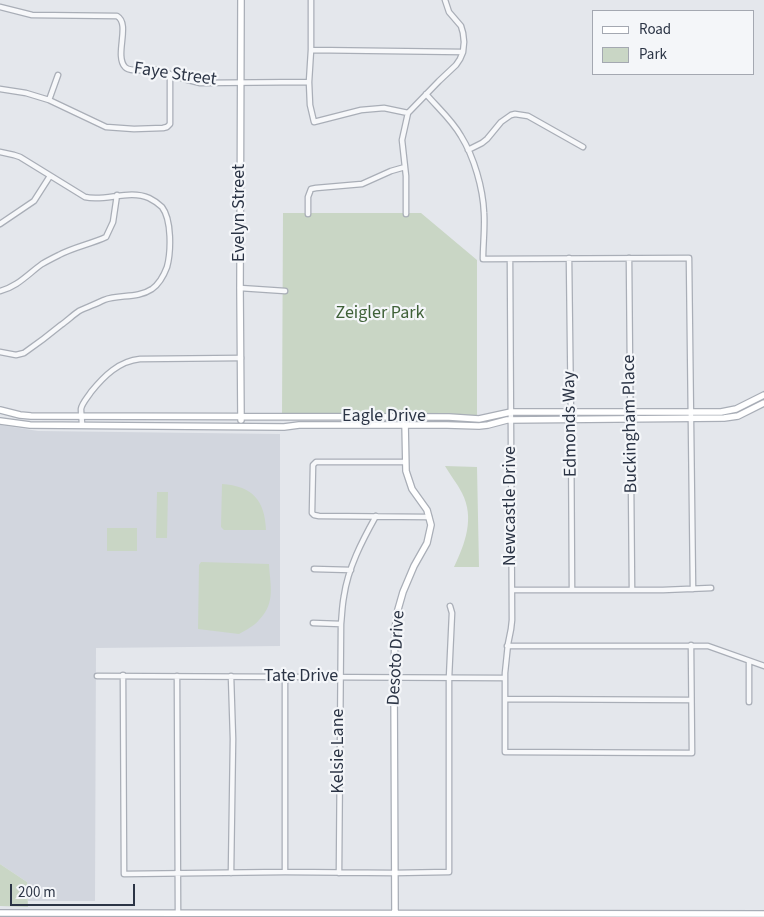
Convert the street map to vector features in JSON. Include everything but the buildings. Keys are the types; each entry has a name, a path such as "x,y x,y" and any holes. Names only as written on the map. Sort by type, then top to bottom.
{"street":[{"name":"Evelyn Street","path":"240,0 241,426"},
{"path":"311,0 309,82 310,105 314,122 361,110 384,108 408,113"},
{"path":"406,214 406,176 402,140 408,113 456,65 463,52 464,42 461,26 448,12 445,0"},
{"name":"Faye Street","path":"0,7 32,15 117,16 122,20 122,55 124,66 129,70 160,70 200,83 309,82"},
{"path":"311,50 463,52"},
{"path":"0,90 26,93 49,100 106,127 134,129 167,127 170,124 170,74"},
{"path":"49,100 58,75"},
{"path":"426,94 452,122 461,136 477,174 484,213 484,259 689,258 693,589"},
{"path":"468,150 482,143 501,122 515,114 528,116 583,147"},
{"path":"0,152 20,157 85,197 101,199 117,195 149,198 162,207 166,217 169,251 166,268 161,279 153,288 137,295 107,299 80,311 24,353 16,355 0,352"},
{"path":"308,214 308,198 311,190 362,184 405,167"},
{"path":"0,224 34,201 50,176"},
{"path":"0,291 11,288 42,265 61,254 106,237 113,222 117,195"},
{"name":"Edmonds Way","path":"569,258 572,420 572,590"},
{"name":"Buckingham Place","path":"629,258 632,590"},
{"name":"Newcastle Drive","path":"510,259 512,629 508,646 505,678 505,752 692,754 691,700"},
{"path":"240,288 285,291"},
{"path":"82,425 82,408 88,396 116,368 131,360 241,358"},
{"name":"Eagle Drive","path":"0,410 31,416 405,417 479,419 511,412 721,412 736,410 764,395"},
{"name":"Eagle Drive","path":"0,420 30,425 488,426 511,420 731,418 764,403"},
{"path":"165,417 165,426"},
{"path":"287,417 287,427"},
{"path":"345,425 371,421 386,422 386,417"},
{"path":"405,417 406,471 412,489 424,505 429,517 314,515 312,513 313,465 316,462 405,462"},
{"path":"479,419 479,426"},
{"name":"Kelsie Lane","path":"339,873 341,624 344,596 351,570 362,542 376,516"},
{"name":"Desoto Drive","path":"395,913 394,677 397,613 406,583 427,543 431,525 429,517"},
{"path":"314,569 351,570"},
{"path":"512,590 712,588"},
{"path":"123,676 124,874 449,872 449,678 452,613 450,606"},
{"path":"313,623 341,624"},
{"path":"505,699 691,700 691,645"},
{"path":"508,646 708,646 764,665"},
{"path":"749,661 749,702"},
{"name":"Tate Drive","path":"97,676 505,678"},
{"path":"177,676 178,912"},
{"path":"231,676 233,739 231,873"},
{"path":"285,677 285,872"},
{"path":"0,912 178,912 220,915 360,915 395,913 764,914"}],"shaded area":[{"path":"0,425 38,431 280,434 280,646 96,648 95,901 28,901 27,882 0,864"}],"green space":[{"name":"Zeigler Park","path":"283,213 421,213 477,260 477,415 282,415"},
{"path":"445,466 477,467 479,567 454,567 465,540 468,512 462,493"},
{"path":"222,484 241,488 255,497 263,510 266,530 224,530 221,527"},
{"path":"157,492 168,492 167,538 156,538"},
{"path":"107,528 137,528 137,551 107,551"},
{"path":"201,562 269,564 271,594 268,607 264,614 250,628 239,634 198,629 199,565"},
{"path":"0,864 27,882 28,907 0,906"}]}
